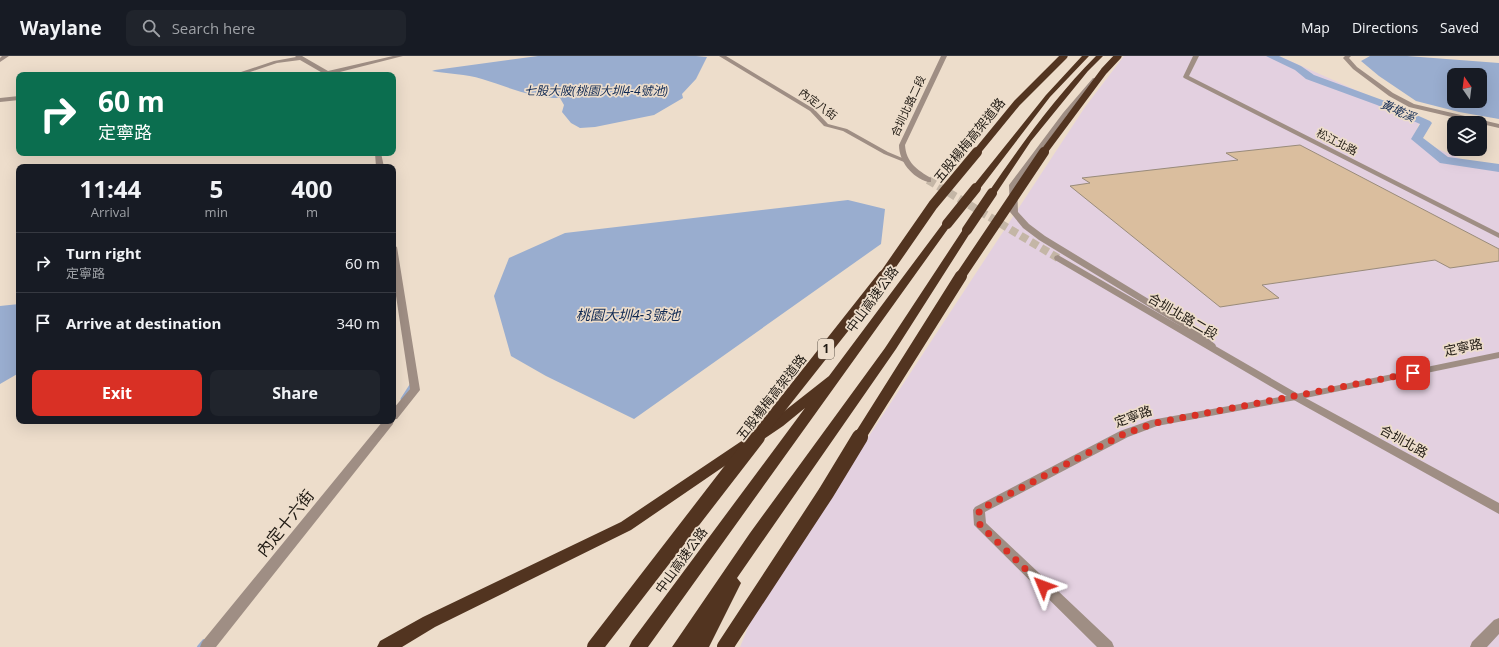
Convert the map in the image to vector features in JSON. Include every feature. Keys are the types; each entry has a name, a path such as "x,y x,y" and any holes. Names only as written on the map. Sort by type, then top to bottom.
{"highway":[{"name":"五股楊梅高架道路","path":"595,647 797,386 889,270 933,205 1017,103 1064,56"},
{"name":"中山高速公路","path":"638,647 947,224 1048,96 1086,56"},
{"path":"681,647 756,537 890,349 967,230 1028,140 1086,70 1100,56"},
{"path":"725,647 826,493 938,310 1039,158 1104,71 1118,56"},
{"path":"386,647 429,622 626,526 778,423 836,377"},
{"path":"700,647 756,537"}],"street":[{"path":"0,60 6,56"},
{"path":"336,72 400,56"},
{"name":"內定八街","path":"722,56 806,106 812,110 826,125 845,130 886,153 904,160"},
{"name":"合圳北路二段","path":"904,160 902,145 944,56"},
{"path":"1114,56 1065,114 1013,185 1014,212 1026,226 1042,238 1185,325 1217,350"},
{"name":"松江北路","path":"1196,56 1186,77 1499,236"},
{"path":"1348,56 1346,58 1359,71 1400,101 1424,110 1470,118 1499,126"},
{"path":"244,72 276,62 300,57 325,72"},
{"path":"0,100 16,98"},
{"path":"904,160 912,169 928,180"},
{"name":"合圳北路二段","path":"1058,258 1296,397"},
{"path":"396,266 415,390 396,412"},
{"path":"1128,290 1140,302 1140,306"},
{"name":"定寧路","path":"1107,647 980,525 979,510 1124,434 1155,423 1296,397 1499,355"},
{"name":"合圳北路","path":"1296,397 1499,509"},
{"name":"內定十六街","path":"206,647 387,424"},
{"path":"1477,647 1499,624"}],"shaded area":[{"path":"1124,56 1279,56 1421,119 1413,138 1447,153 1447,156 1454,156 1468,162 1499,166 1499,647 740,647 756,608 1085,107"}],"water":[{"name":"七股大陂(桃園大圳4-4號池)","path":"538,56 707,57 696,79 682,94 683,98 654,115 595,127 580,128 571,123 562,112 564,105 560,98 550,98 520,92 476,77 432,71"},
{"path":"1370,56 1407,56 1499,63 1499,119 1459,112 1416,101 1379,76 1361,61"},
{"name":"桃園大圳4-3號池","path":"848,200 885,209 881,244 634,419 546,376 511,356 494,296 509,258 565,233"},
{"path":"16,304 16,375 0,384 0,306"}],"building":[{"path":"1300,145 1499,249 1499,261 1450,268 1435,260 1262,285 1279,298 1220,307 1070,186 1090,183 1082,178 1238,160 1226,153"}],"waterway":[{"name":"黃墘溪","path":"1271,56 1298,68 1310,77 1381,103 1426,123 1417,139 1444,160 1499,168"},
{"path":"402,399 411,385"},
{"path":"199,647 204,641"}],"tunnel":[{"path":"928,180 1058,258"}],"route":[{"path":"1043,586 980,525 979,510 1124,434 1155,423 1296,397 1413,373"}]}
